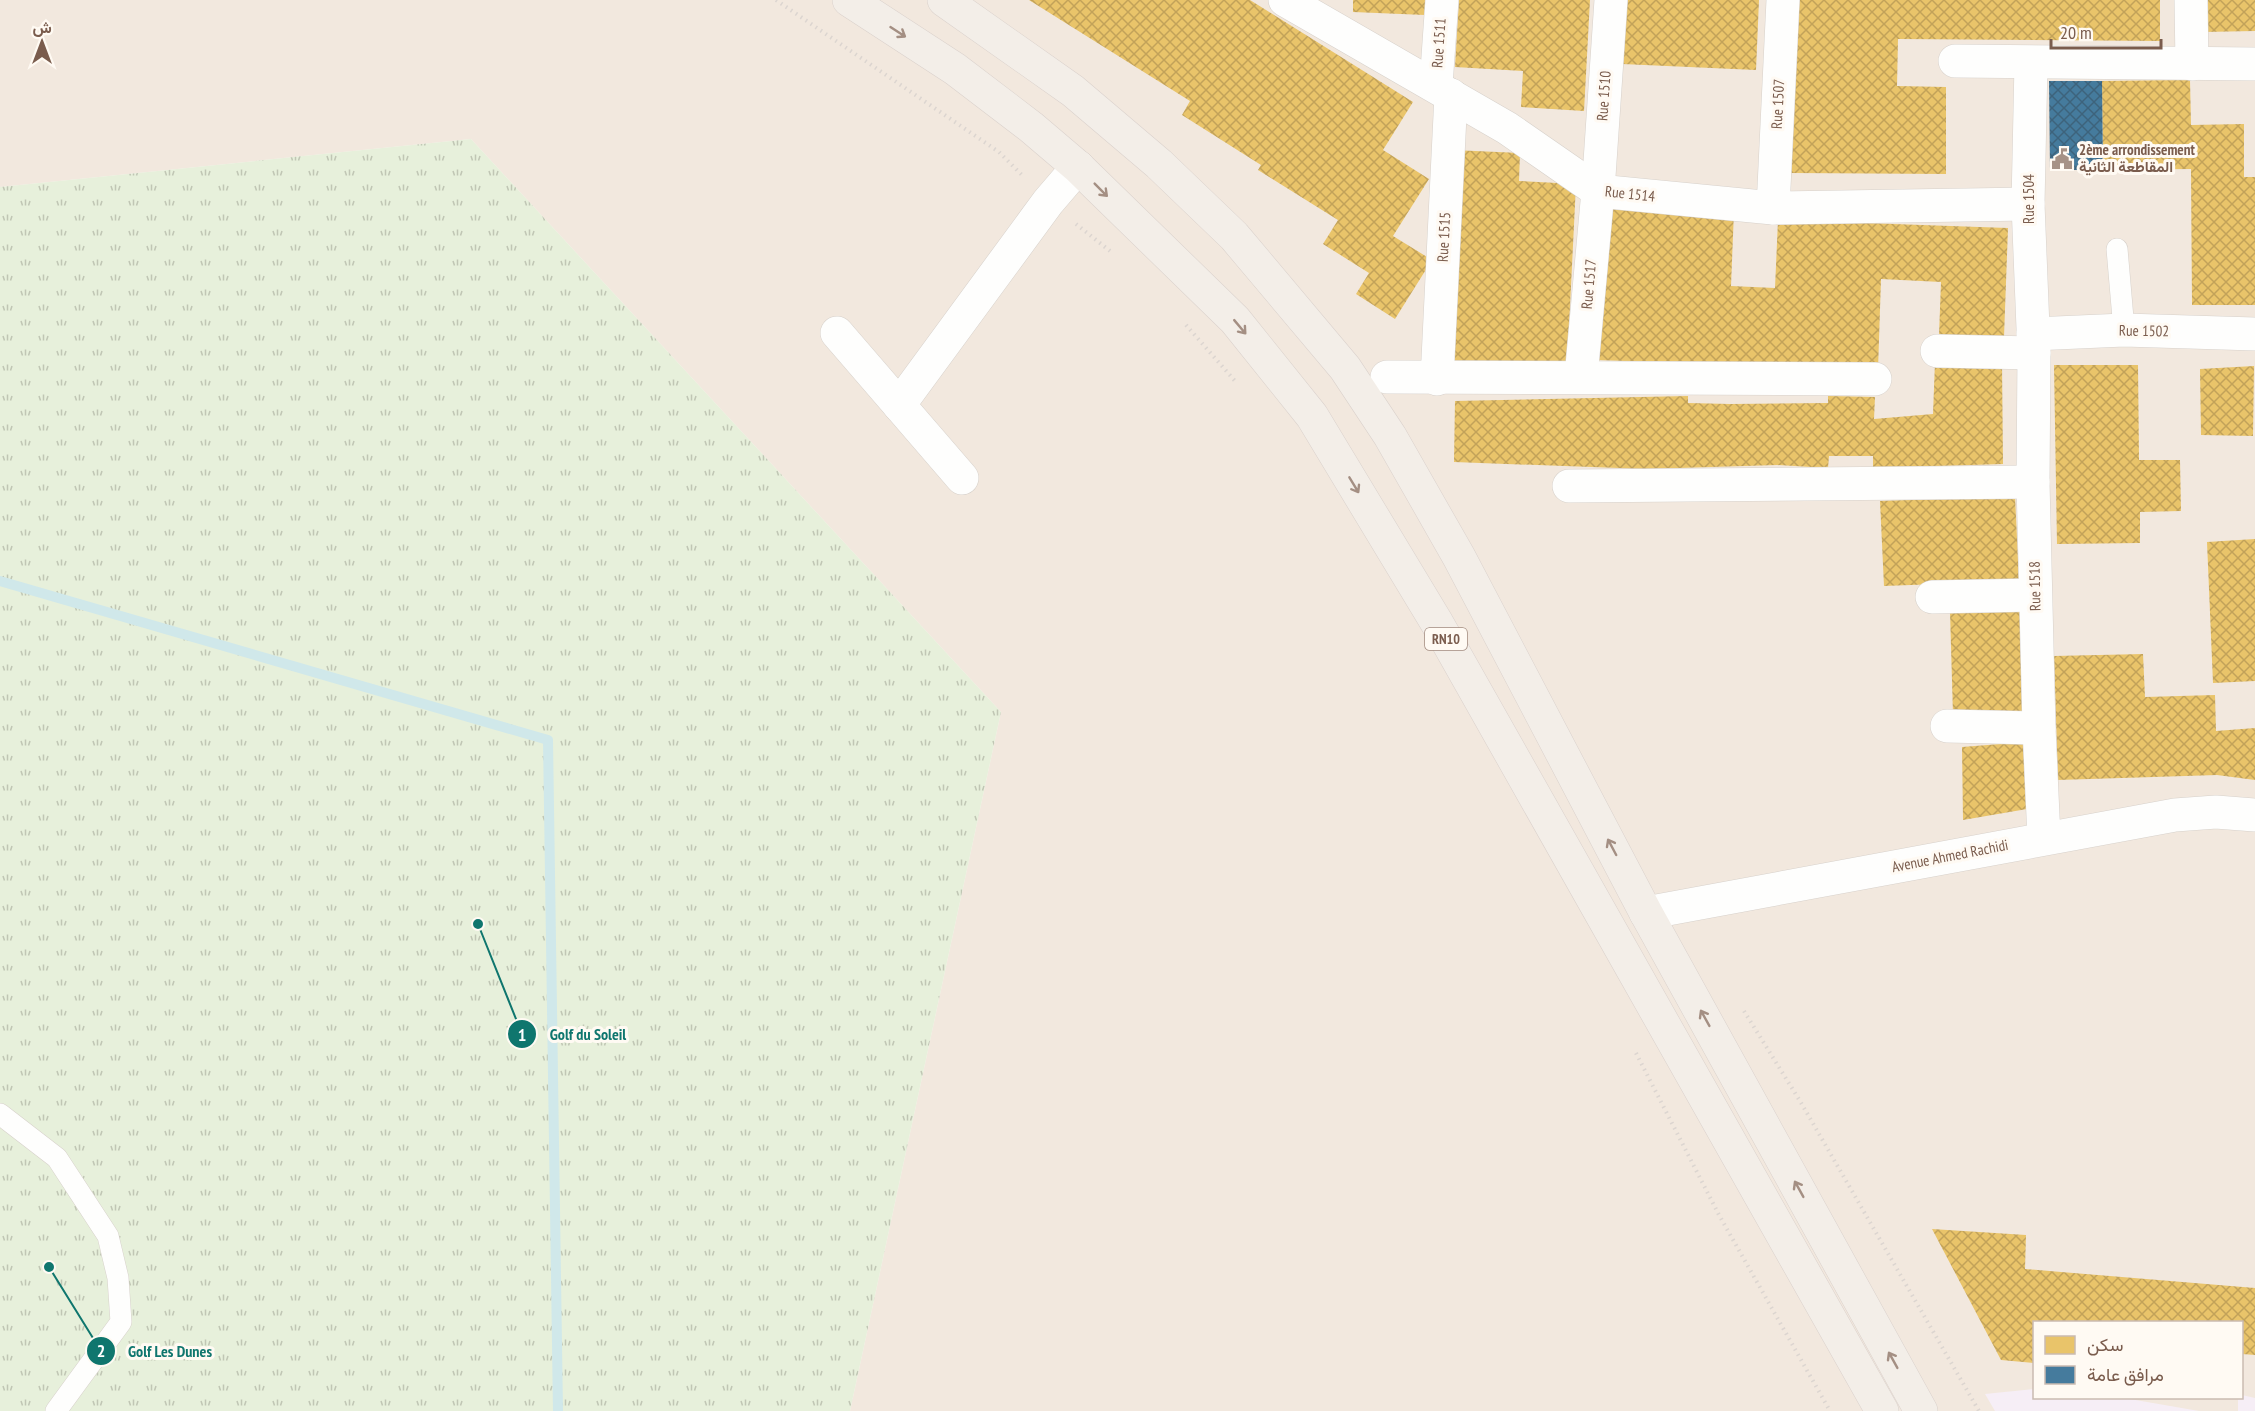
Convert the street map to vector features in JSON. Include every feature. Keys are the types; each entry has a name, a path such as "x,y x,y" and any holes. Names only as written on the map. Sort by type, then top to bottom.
{"main road":[{"name":"RN10","path":"849,0 955,69 1031,127 1078,167 1235,320 1312,416 1437,623 1882,1411"},
{"path":"944,0 1073,92 1159,164 1234,236 1345,368 1390,436 1459,557 1646,913 1921,1411"}],"street":[{"name":"Rue 1514","path":"1285,0 1507,128 1598,191 1773,208 2028,204"},
{"name":"Rue 1511","path":"1442,0 1443,90"},
{"name":"Rue 1510","path":"1598,191 1611,0"},
{"name":"Rue 1507","path":"1773,208 1783,0"},
{"path":"2191,0 2192,64"},
{"path":"1955,61 2255,64"},
{"name":"Rue 1504","path":"2031,63 2028,204 2034,343"},
{"name":"Rue 1515","path":"1437,379 1443,90"},
{"path":"899,405 1048,202 1078,167"},
{"name":"Rue 1517","path":"1581,377 1598,191"},
{"name":"Rue 1502","path":"1937,351 2034,343 2124,330 2255,334"},
{"path":"837,333 962,478"},
{"name":"Rue 1518","path":"2034,343 2035,596 2038,728 2044,838"},
{"path":"1387,377 1875,379"},
{"path":"1569,486 2033,482"},
{"path":"1932,597 2035,596"},
{"path":"1947,726 2038,728"},
{"name":"Avenue Ahmed Rachidi","path":"1646,913 2175,815 2216,812 2255,815"}],"lane":[{"path":"2117,249 2124,330"},
{"path":"0,1114 57,1158 108,1236 118,1278 121,1322 56,1411"}],"path":[{"path":"776,0 999,152 1048,202 1118,258"},
{"path":"1184,323 1238,384"},
{"path":"1630,1043 1719,1215 1830,1411"}],"shaded area":[{"path":"0,0 2255,0 2255,1411 850,1411 1001,712 471,139 0,187"},
{"path":"2033,1389 2033,1399 2130,1399 2199,1411 1995,1411 1985,1394"},
{"path":"2243,1395 2255,1398 2255,1411 2238,1411 2238,1399 2243,1399"}],"green space":[{"path":"471,139 1001,712 850,1411 0,1411 0,187"}],"building: سكن":[{"path":"1029,0 1250,0 1413,102 1383,150 1429,179 1393,236 1432,260 1395,319 1356,294 1369,273 1323,244 1338,220 1258,170 1261,165 1182,115 1190,101"},
{"path":"1353,0 1425,0 1425,15 1353,12"},
{"path":"1459,0 1590,0 1584,111 1521,107 1523,71 1455,67"},
{"path":"1625,0 1759,0 1756,70 1622,64"},
{"path":"1794,0 2160,0 2160,41 1898,39 1897,86 1946,87 1946,174 1790,173"},
{"path":"2203,0 2255,0 2255,31 2203,32"},
{"path":"2190,80 2191,125 2244,124 2244,177 2255,177 2255,305 2192,305 2191,169 2103,170 2102,81"},
{"path":"1453,150 1520,153 1519,181 1576,184 1567,368 1443,363"},
{"path":"1601,207 1734,211 1731,286 1775,288 1778,220 2008,228 2004,337 1939,335 1941,282 1881,279 1878,370 1596,360"},
{"path":"1935,362 2002,362 2003,464 1873,468 1873,456 1829,456 1828,468 1777,465 1646,469 1454,462 1455,401 1688,396 1688,403 1730,404 1828,403 1828,396 1875,397 1874,419 1933,414"},
{"path":"2054,365 2138,365 2139,460 2180,460 2181,511 2140,512 2140,543 2057,544"},
{"path":"2254,366 2253,436 2201,435 2200,369"},
{"path":"2015,496 2019,581 1884,586 1880,501"},
{"path":"2255,539 2255,681 2213,683 2207,542"},
{"path":"2020,609 2023,711 1953,715 1950,612"},
{"path":"2143,654 2145,697 2215,695 2216,731 2255,728 2255,780 2217,775 2058,780 2054,656"},
{"path":"2026,742 2027,809 1963,820 1962,747"},
{"path":"1932,1229 2026,1235 2025,1269 2255,1288 2255,1355 2243,1354 2243,1321 2033,1321 2033,1363 2001,1360"}],"building: مرافق عامة":[{"path":"2049,81 2102,81 2103,170 2050,170"}],"waterway":[{"path":"0,581 548,740 558,1411"}],"place":[{"name":"2ème arrondissement المقاطعة الثانية","path":"2062,159"},
{"name":"Golf du Soleil","path":"478,924"},
{"name":"Golf Les Dunes","path":"49,1267"}]}
